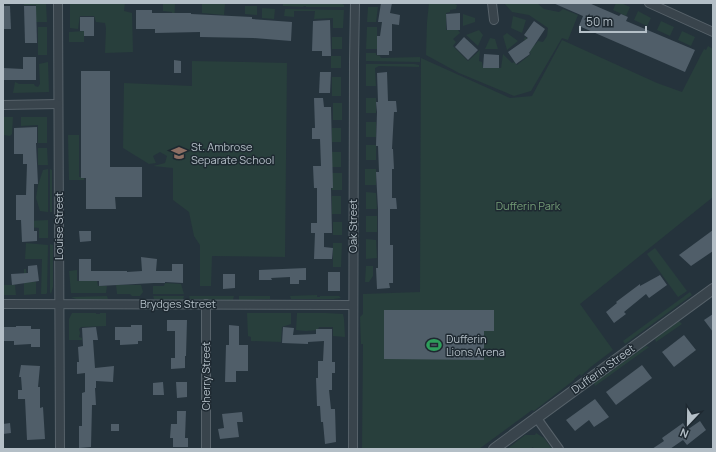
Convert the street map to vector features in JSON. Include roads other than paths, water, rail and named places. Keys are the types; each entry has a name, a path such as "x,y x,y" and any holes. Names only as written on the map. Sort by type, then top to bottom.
{"street":[{"name":"Louise Street","path":"58,3 60,449"},
{"name":"Oak Street","path":"352,449 355,3"},
{"path":"492,3 494,20"},
{"path":"649,3 713,32"},
{"path":"3,105 58,104"},
{"name":"Dufferin Street","path":"494,449 713,289"},
{"name":"Brydges Street","path":"3,304 352,305"},
{"name":"Cherry Street","path":"206,304 206,449"},
{"path":"536,417 559,449"}],"place":[{"name":"St. Ambrose Separate School","path":"179,153"},
{"name":"Dufferin Lions Arena","path":"434,345"}],"park label":[{"name":"Dufferin Park","path":"528,206"}]}
